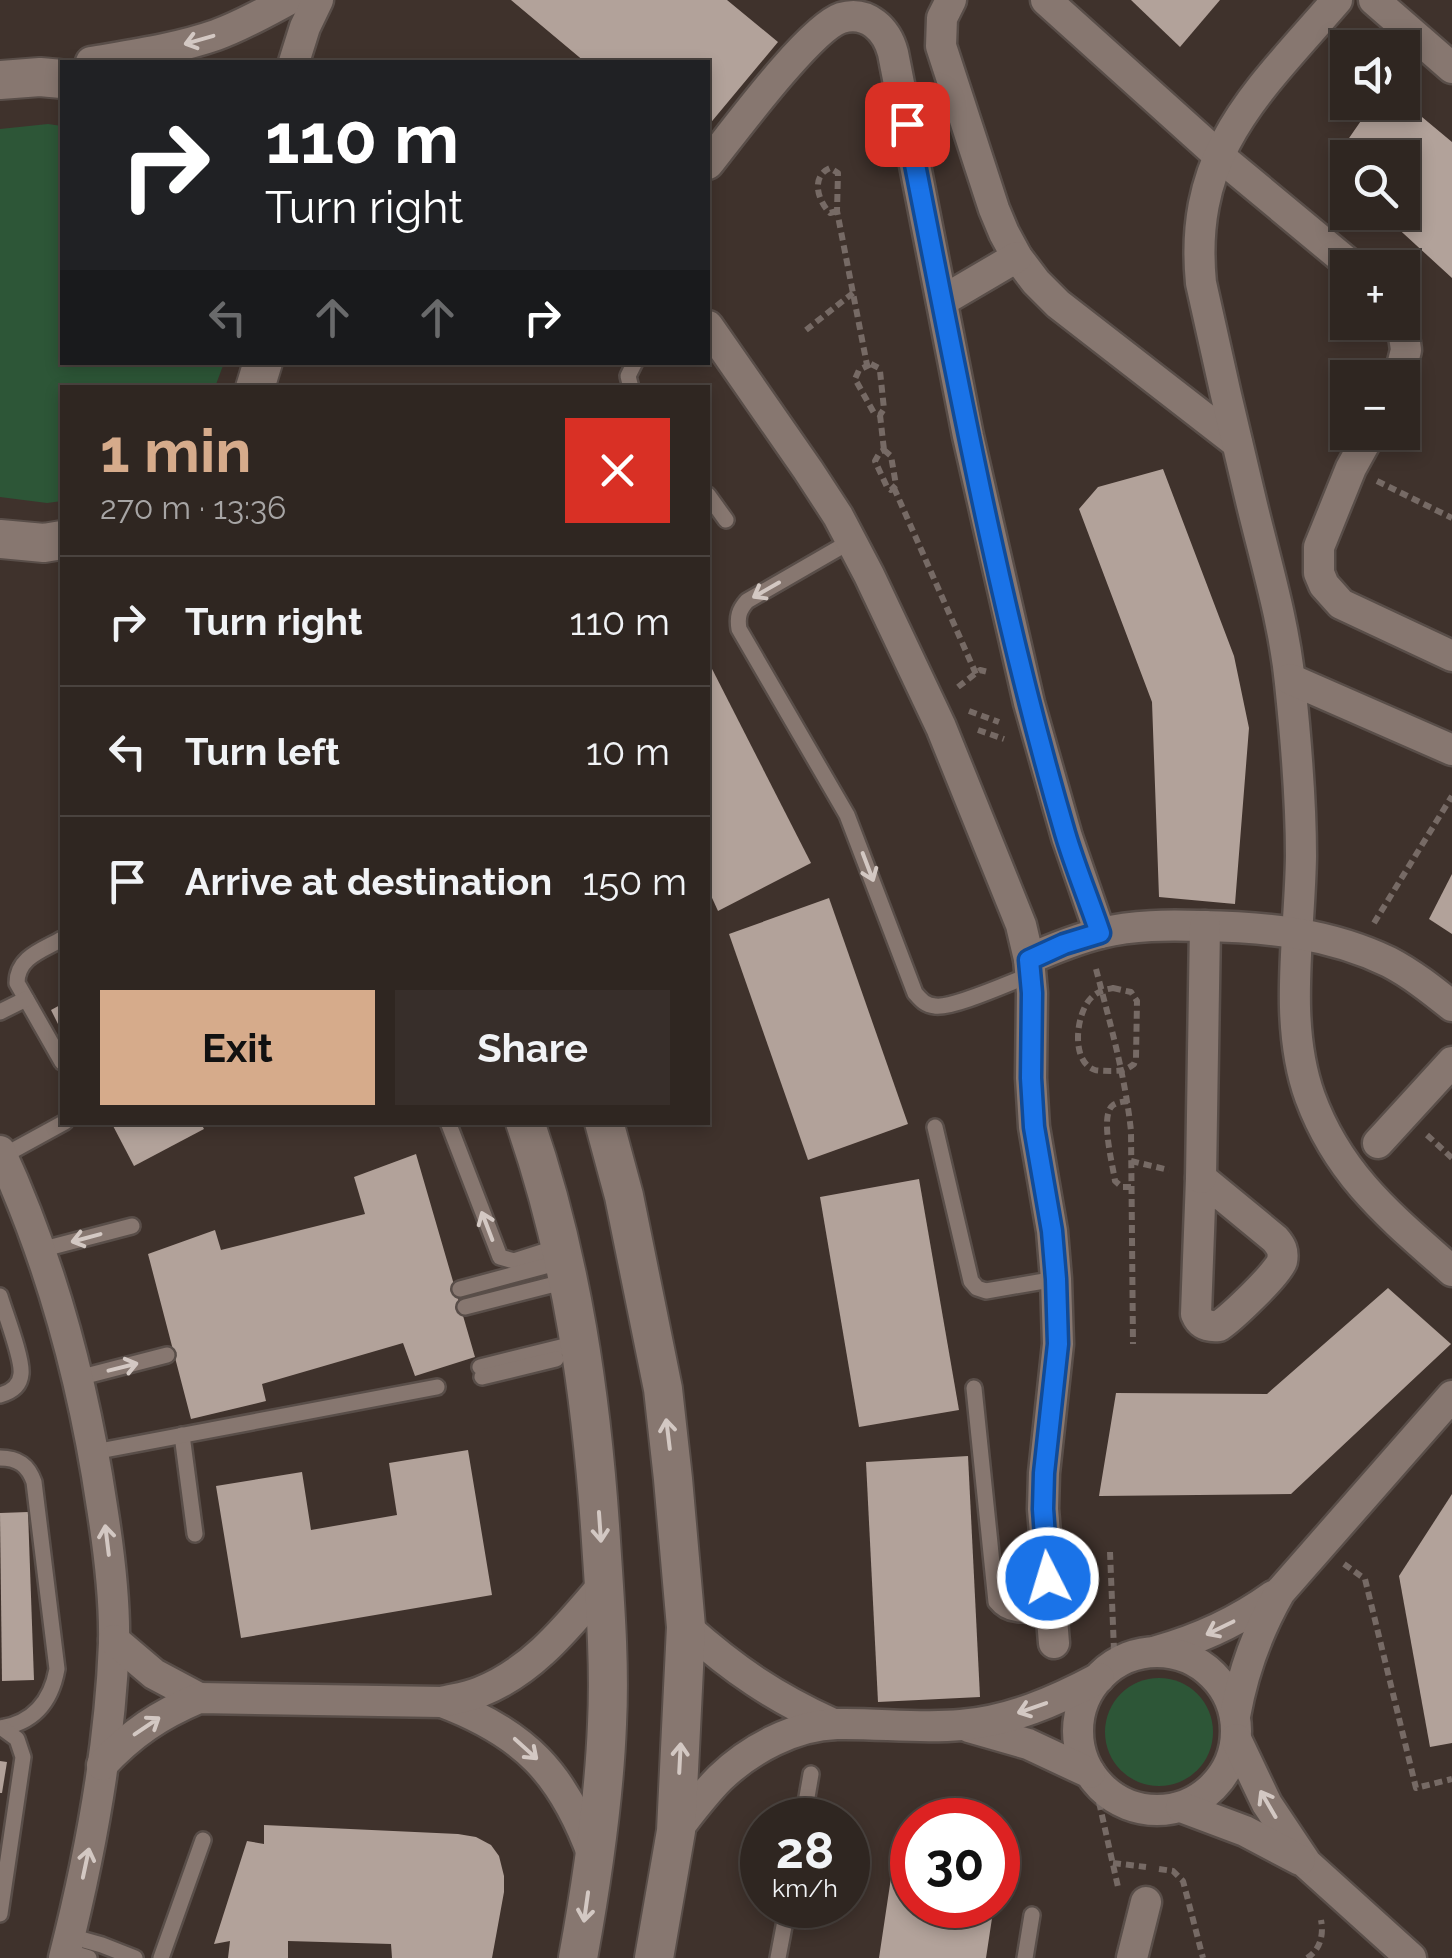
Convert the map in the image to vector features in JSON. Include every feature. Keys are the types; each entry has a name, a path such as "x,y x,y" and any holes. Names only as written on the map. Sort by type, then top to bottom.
{"street":[{"path":"102,60 214,36 288,0"},
{"path":"295,60 318,0"},
{"path":"951,0 942,18 940,46 994,209 1017,257 1058,304 1237,443"},
{"path":"1046,0 1218,156 1332,250"},
{"path":"1337,0 1237,118 1218,156 1202,211 1199,267 1281,624 1290,679 1301,853 1296,1026 1305,1078 1323,1128 1360,1186 1452,1271"},
{"path":"1374,0 1452,68"},
{"path":"710,162 790,63 829,25 856,16 881,28 889,40 968,436 1029,703 1094,935"},
{"path":"0,80 60,68"},
{"path":"0,80 60,79"},
{"path":"942,301 1017,257"},
{"path":"710,329 808,470 851,541 904,646 1016,909 1030,968 1034,1127 1056,1279 1058,1344 1043,1509 1054,1644"},
{"path":"1361,450 1319,548 1317,560 1324,585 1341,604 1452,656"},
{"path":"0,539 53,542"},
{"path":"0,552 53,542"},
{"path":"1290,679 1452,750"},
{"path":"1201,1178 1275,1238 1282,1253 1278,1270 1225,1322 1212,1327 1196,1314 1205,926"},
{"path":"1030,968 1064,944 1134,927 1268,929 1358,949 1419,979 1452,1006"},
{"path":"1378,1143 1452,1062"},
{"path":"526,1125 564,1263 582,1347 604,1584 607,1724 578,1958"},
{"path":"605,1125 628,1214 663,1390 686,1627 676,1831 654,1958"},
{"path":"1,1154 40,1250 78,1378 108,1546 114,1640 102,1764 72,1951"},
{"path":"961,1726 1028,1744 1092,1777 1112,1797 1134,1808 1158,1811 1181,1807 1202,1797 1219,1781 1230,1761 1241,1683 1264,1620 1280,1592 1452,1396"},
{"path":"102,1764 146,1724 199,1698 442,1702 476,1694 524,1668 604,1584"},
{"path":"676,1831 720,1778 760,1747 784,1737 833,1724 961,1726 1032,1709 1066,1695 1133,1656 1188,1643 1220,1630 1280,1592"},
{"path":"686,1627 754,1683 833,1724"},
{"path":"114,1640 154,1674 199,1698"},
{"path":"1154,1652 1176,1654 1197,1662 1228,1694 1236,1728 1267,1804 1307,1864"},
{"path":"1092,1777 1078,1734 1080,1714 1087,1694 1107,1671"},
{"path":"442,1702 500,1728 526,1748 568,1798 593,1856"},
{"path":"1181,1807 1245,1831 1307,1864 1411,1958"},
{"path":"1132,1958 1146,1902"}],"lane":[{"path":"710,498 726,520"},
{"path":"851,541 747,600 740,608 739,629 847,816 920,1000 943,1007 1030,968"},
{"path":"60,940 26,960 18,970 17,983 60,1059"},
{"path":"0,1012 26,1000"},
{"path":"1,1154 60,1124"},
{"path":"449,1125 500,1256 564,1263"},
{"path":"936,1127 971,1281 986,1291 1056,1279"},
{"path":"40,1250 132,1226"},
{"path":"460,1288 564,1263"},
{"path":"464,1307 564,1263"},
{"path":"0,1296 22,1370 12,1390 0,1396"},
{"path":"481,1372 582,1347"},
{"path":"78,1378 167,1355"},
{"path":"94,1452 437,1386"},
{"path":"974,1388 996,1602 1014,1614 1052,1611"},
{"path":"182,1436 194,1534"},
{"path":"0,1458 23,1464 34,1482 57,1670 40,1709 16,1725 1,1728"},
{"path":"0,1914 23,1757 17,1740 1,1728"},
{"path":"807,1798 811,1774"},
{"path":"161,1958 203,1840"},
{"path":"1025,1958 1032,1915"},
{"path":"778,1958 784,1928"},
{"path":"72,1951 102,1944 135,1958"}],"path":[{"path":"838,211 830,213 824,208 816,181 819,174 830,168 838,173 838,211 867,365"},
{"path":"806,330 853,293"},
{"path":"880,415 874,413 854,379 867,365 880,371 884,450 892,456 894,488 976,674"},
{"path":"884,450 875,460 888,487 894,488"},
{"path":"1351,468 1452,518"},
{"path":"955,695 958,686 976,674 983,670 990,674"},
{"path":"965,718 960,707 1005,724"},
{"path":"975,741 970,728 1010,740 1000,708"},
{"path":"1358,949 1452,796"},
{"path":"1094,935 1102,990 1128,1101 1133,1344"},
{"path":"1102,990 1125,990 1138,1001 1136,1058 1123,1071 1096,1071 1081,1056 1080,1014 1088,1000 1102,990"},
{"path":"1128,1101 1112,1106 1106,1122 1115,1182 1122,1188 1131,1187"},
{"path":"1320,1546 1365,1579 1416,1788 1452,1778"},
{"path":"1107,1671 1110,1552"},
{"path":"1092,1777 1120,1896 1146,1902"}],"green space":[{"path":"60,126 60,365 223,365 216,385 60,385 60,501 0,497 0,129"},
{"path":"1159,1678 1180,1682 1197,1694 1209,1711 1213,1732 1209,1753 1197,1770 1180,1782 1159,1786 1138,1782 1121,1770 1109,1753 1105,1732 1109,1711 1121,1694 1138,1682"}],"building":[{"path":"511,0 727,0 778,42 710,124 710,60 583,60"},
{"path":"1131,0 1220,0 1180,47"},
{"path":"1420,115 1452,142 1452,278 1400,230 1420,230 1420,140 1348,140 1362,120 1420,120"},
{"path":"1163,469 1234,656 1249,728 1235,904 1159,897 1152,702 1079,509 1098,487"},
{"path":"710,665 811,863 718,911 710,893"},
{"path":"1452,874 1452,934 1429,919"},
{"path":"829,898 908,1124 808,1160 729,934"},
{"path":"60,1005 60,1028 51,1010"},
{"path":"113,1125 202,1125 204,1129 134,1166"},
{"path":"416,1154 475,1357 415,1376 403,1343 262,1384 266,1401 191,1419 148,1254 215,1230 221,1250 365,1214 354,1177"},
{"path":"919,1179 959,1410 859,1427 820,1197"},
{"path":"1388,1288 1451,1344 1291,1494 1099,1496 1116,1393 1267,1394"},
{"path":"468,1450 492,1595 241,1638 216,1486 302,1472 311,1530 397,1515 389,1463"},
{"path":"968,1456 980,1697 878,1702 866,1462"},
{"path":"1452,1494 1452,1743 1430,1747 1399,1576"},
{"path":"28,1512 34,1680 2,1681 0,1513"},
{"path":"0,1761 7,1762 2,1793 0,1793"},
{"path":"264,1825 458,1834 491,1845 499,1856 504,1876 492,1958 392,1958 391,1944 288,1941 288,1958 228,1958 230,1941 214,1944 247,1841 264,1844"},
{"path":"890,1884 890,1928 991,1928 986,1958 879,1958"}],"route":[{"path":"907,124 968,436 1029,703 1066,837 1100,933 1029,960 1034,1127 1052,1231 1058,1344 1044,1473 1048,1578"}]}
